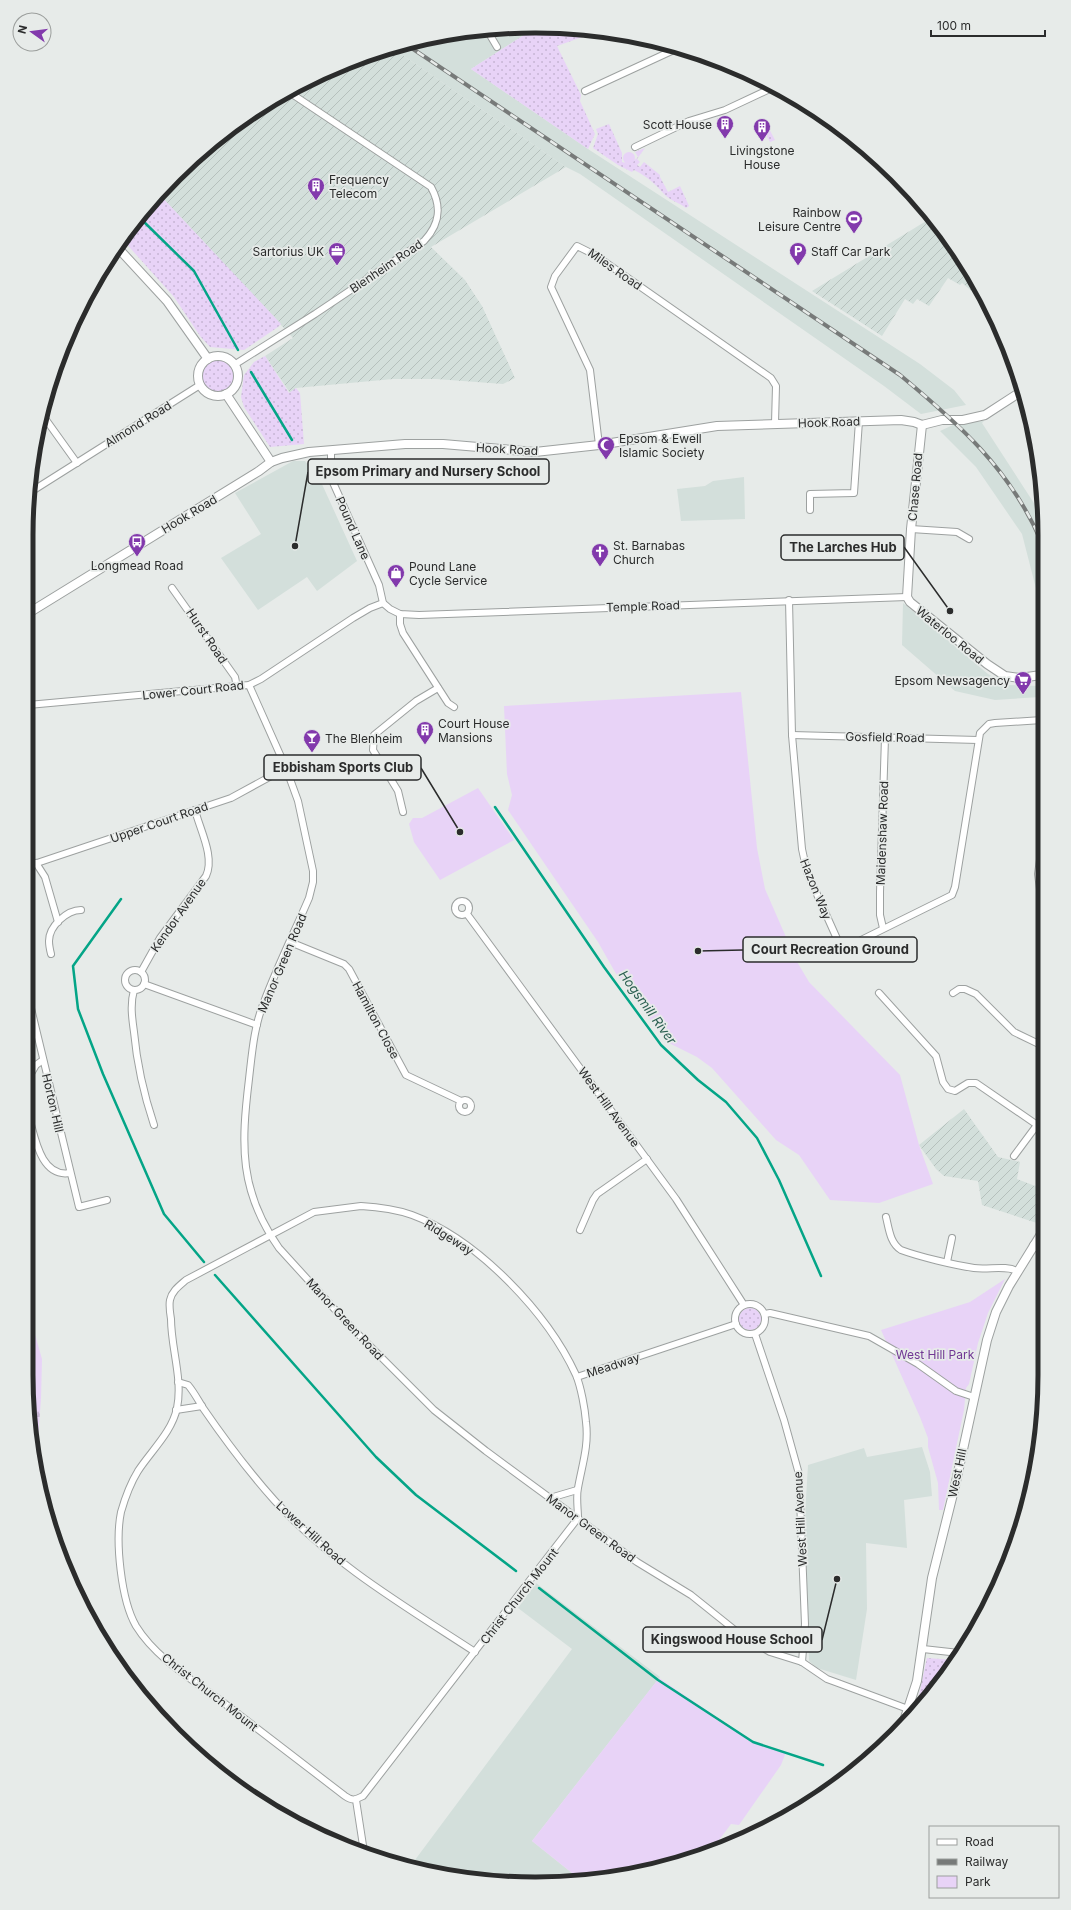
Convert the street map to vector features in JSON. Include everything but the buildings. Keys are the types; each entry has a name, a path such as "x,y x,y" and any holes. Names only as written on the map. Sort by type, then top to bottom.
{"main road":[{"path":"121,252 167,301 208,359"},
{"path":"221,356 227,358 234,365 237,371 236,384 226,394 220,396 211,394 200,385 198,378 199,369 208,359 221,356"},
{"path":"226,394 271,462"},
{"name":"Hook Road","path":"33,611 260,471 271,462 292,454 406,444 443,444 535,452 599,445 717,426 901,420 922,425 942,420 963,420 985,415 1017,394"},
{"name":"Chase Road","path":"907,597 911,529 922,425"},
{"name":"Waterloo Road","path":"907,597 910,602 981,660 1005,676 1020,678 1038,675"},
{"name":"West Hill","path":"907,1713 917,1681 923,1649 932,1578 955,1486 989,1333 996,1312 1017,1271 1038,1238"}],"street":[{"path":"490,35 497,47"},
{"path":"585,91 671,51"},
{"path":"636,147 689,122 725,110 768,90"},
{"name":"Blenheim Road","path":"234,365 315,314 424,241 436,225 439,215 439,206 431,186 294,95"},
{"name":"Miles Road","path":"599,445 590,370 551,286 555,276 578,246 605,262 771,378 776,386 775,423"},
{"name":"Almond Road","path":"35,489 200,385"},
{"path":"47,421 77,463"},
{"path":"810,510 810,494 854,493 859,421"},
{"name":"Pound Lane","path":"331,450 331,478 379,585 383,603"},
{"path":"911,529 957,532 969,539"},
{"name":"Hurst Road","path":"172,588 235,677 238,687"},
{"name":"Temple Road","path":"400,614 510,612 789,600 907,597"},
{"name":"Hazon Way","path":"789,600 792,735 804,864 838,941 846,945 851,945 952,895 956,887 978,740"},
{"path":"383,603 400,614 400,624 403,633 448,703 454,706"},
{"name":"Lower Court Road","path":"33,705 249,685 261,679 353,618 370,608 383,603"},
{"name":"Manor Green Road","path":"249,685 286,768 298,801 313,876 308,898 263,1002 257,1025 245,1110 243,1151 248,1181 257,1211 271,1236 279,1248 349,1325 419,1396 452,1425 550,1498 637,1562 690,1595 741,1635 770,1652 802,1662 827,1679 908,1709"},
{"path":"403,812 398,791 373,750 374,736 416,701 438,688"},
{"path":"978,740 984,728 995,723 1038,720"},
{"name":"Gosfield Road","path":"792,735 978,740"},
{"name":"Maidenshaw Road","path":"883,928 880,915 880,899 885,738"},
{"name":"Upper Court Road","path":"33,864 231,798 286,768"},
{"name":"Kendor Avenue","path":"141,972 160,938 209,870 208,855 195,810"},
{"path":"36,863 45,877 58,922"},
{"path":"51,954 49,941 50,935 58,922 70,912 81,910"},
{"name":"West Hill Avenue","path":"467,914 683,1208 744,1305"},
{"name":"Hamilton Close","path":"290,942 344,964 349,969 406,1075 461,1101"},
{"path":"136,970 141,972 145,979 140,990 129,988 125,982 125,976 130,971 136,970"},
{"path":"144,984 257,1025"},
{"path":"953,993 959,989 971,991 1014,1032 1038,1044"},
{"path":"134,990 131,1006 137,1060 140,1078 154,1126"},
{"path":"879,993 936,1056 943,1082 948,1089 955,1091 968,1083 976,1083 1037,1125 1014,1156"},
{"name":"Horton Hill","path":"33,1017 78,1207 107,1200"},
{"path":"33,1070 36,1065 43,1060"},
{"path":"33,1129 42,1157 48,1167 55,1173 63,1175 70,1173"},
{"path":"580,1230 593,1200 598,1194 647,1159"},
{"name":"Ridgeway","path":"271,1236 314,1212 336,1208 361,1206 387,1208 412,1215 435,1226 461,1242 516,1289 526,1299 558,1343 577,1377"},
{"path":"886,1217 890,1236 896,1247 909,1253 972,1268 990,1270 1009,1267 1017,1271"},
{"name":"Christ Church Mount","path":"271,1236 186,1280 175,1289 170,1300 172,1342 179,1395 176,1410 166,1432 131,1483 121,1515 119,1533 121,1570 125,1592 135,1624 144,1637 171,1664 345,1796 356,1800 363,1796 578,1518"},
{"path":"947,1262 952,1238"},
{"path":"1033,1246 1038,1250"},
{"path":"754,1304 765,1314 766,1319 763,1328 755,1334 750,1335 741,1332 736,1324 735,1316 737,1311 744,1305 754,1304"},
{"path":"765,1314 778,1315 869,1336 918,1364 956,1391 974,1397"},
{"name":"Meadway","path":"578,1518 577,1490 588,1442 586,1421 577,1377 736,1324"},
{"name":"West Hill Avenue","path":"755,1334 784,1420 799,1474 805,1624 802,1662"},
{"name":"Lower Hill Road","path":"178,1382 188,1385 246,1465 276,1502 314,1538 360,1575 475,1652"},
{"path":"176,1410 202,1406"},
{"path":"550,1498 577,1490"},
{"path":"923,1649 954,1652"},
{"path":"356,1800 363,1846"}],"shaded area":[{"path":"523,33 524,35 471,69 591,151 920,364 954,390 966,405 921,414 884,386 580,174 566,167 398,52 470,37"},
{"path":"398,52 566,167 431,247 465,280 482,306 515,378 503,384 436,379 393,379 296,388 290,393 265,356 293,338 163,198 180,180 204,158 256,118 284,100 343,71"},
{"path":"927,221 953,256 975,292 974,293 962,283 960,285 948,278 929,306 917,299 913,304 905,299 882,336 812,291"},
{"path":"984,421 982,423 1037,508 1038,596 1022,534 976,467 940,431 953,425"},
{"path":"293,461 305,461 321,482 357,561 317,591 307,577 258,610 221,558 261,534 235,493"},
{"path":"744,477 745,519 681,521 677,489 705,486 713,481"},
{"path":"903,603 988,674 1006,685 1038,686 1038,697 995,700 955,691 902,645"},
{"path":"964,1109 998,1157 1020,1162 1017,1179 1038,1187 1038,1223 982,1205 978,1181 944,1176 936,1169 919,1145"},
{"path":"922,1447 930,1472 932,1496 904,1500 907,1548 866,1543 867,1609 856,1680 817,1668 809,1661 805,1516 808,1465 864,1448 867,1457"},
{"path":"536,1583 660,1677 532,1841 575,1875 536,1877 503,1876 470,1873 414,1862 572,1649 518,1608"}],"green space":[{"path":"523,33 536,33 586,36 557,46 581,95 580,101 595,134 588,149 471,69 524,35"},
{"path":"725,116 729,118 734,127 732,128 731,126 722,131 716,119"},
{"path":"766,123 775,140 770,142 766,135 764,136 759,126"},
{"path":"609,124 622,153 622,162 630,164 638,157 635,152 645,148 637,159 640,162 637,165 640,167 644,162 660,175 668,192 680,186 689,206 686,208 669,198 654,183 643,175 634,170 632,172 618,165 593,148 598,134 596,129"},
{"path":"629,152 633,154 635,158 633,162 629,164 625,162 623,158 625,154"},
{"path":"163,198 281,324 244,350 210,347 200,336 174,297 127,244"},
{"path":"265,356 289,393 296,388 300,393 304,444 270,447 244,407 241,397 244,375 254,362"},
{"path":"218,359 230,364 235,376 230,388 218,393 206,388 201,376 206,364"},
{"path":"741,692 757,848 765,889 796,960 809,982 900,1075 919,1145 933,1184 879,1203 830,1200 799,1155 776,1140 712,1068 697,1057 667,1042 615,972 598,942 508,810 512,795 507,774 504,706"},
{"path":"478,788 514,840 440,880 414,842 409,824 413,818 422,818"},
{"name":"West Hill Park","path":"1005,1279 988,1313 978,1343 969,1384 966,1388 964,1410 943,1510 939,1510 938,1483 928,1447 928,1438 881,1330 970,1302"},
{"path":"750,1308 758,1311 761,1319 758,1327 750,1330 742,1327 739,1319 742,1311"},
{"path":"33,1328 42,1359 41,1399 34,1401"},
{"path":"41,1399 38,1443 34,1407 34,1401"},
{"path":"927,1658 949,1660 934,1680 918,1700"},
{"path":"659,1678 755,1743 786,1752 781,1765 739,1825 731,1824 717,1843 697,1850 666,1860 634,1867 601,1873 575,1875 532,1841"}],"waterway":[{"name":"Hogsmill River","path":"144,222 194,271 238,350"},
{"name":"Hogsmill River","path":"251,372 292,440"},
{"name":"Hogsmill River","path":"495,807 604,967 661,1045 698,1080 726,1102 757,1138 779,1180 821,1276"},
{"path":"121,899 73,966 78,1009 103,1074 164,1214 204,1262"},
{"path":"215,1275 376,1457 416,1495 516,1571"},
{"path":"539,1588 658,1680 753,1742 823,1765"}],"railway":[{"path":"412,48 900,375 943,411 981,449 1014,492 1038,535"}],"place":[{"name":"Scott House","path":"725,139"},
{"name":"Livingstone House","path":"762,142"},
{"name":"Frequency Telecom","path":"316,201"},
{"name":"Rainbow Leisure Centre","path":"854,234"},
{"name":"Sartorius UK","path":"337,266"},
{"name":"Staff Car Park","path":"798,266"},
{"name":"Epsom & Ewell Islamic Society","path":"606,460"},
{"name":"Epsom Primary and Nursery School","path":"295,546"},
{"name":"Longmead Road","path":"137,557"},
{"name":"St. Barnabas Church","path":"600,567"},
{"name":"Pound Lane Cycle Service","path":"396,588"},
{"name":"The Larches Hub","path":"950,611"},
{"name":"Epsom Newsagency","path":"1023,695"},
{"name":"Court House Mansions","path":"425,745"},
{"name":"The Blenheim","path":"312,753"},
{"name":"Ebbisham Sports Club","path":"460,832"},
{"name":"Court Recreation Ground","path":"698,951"},
{"name":"Kingswood House School","path":"837,1579"}]}
